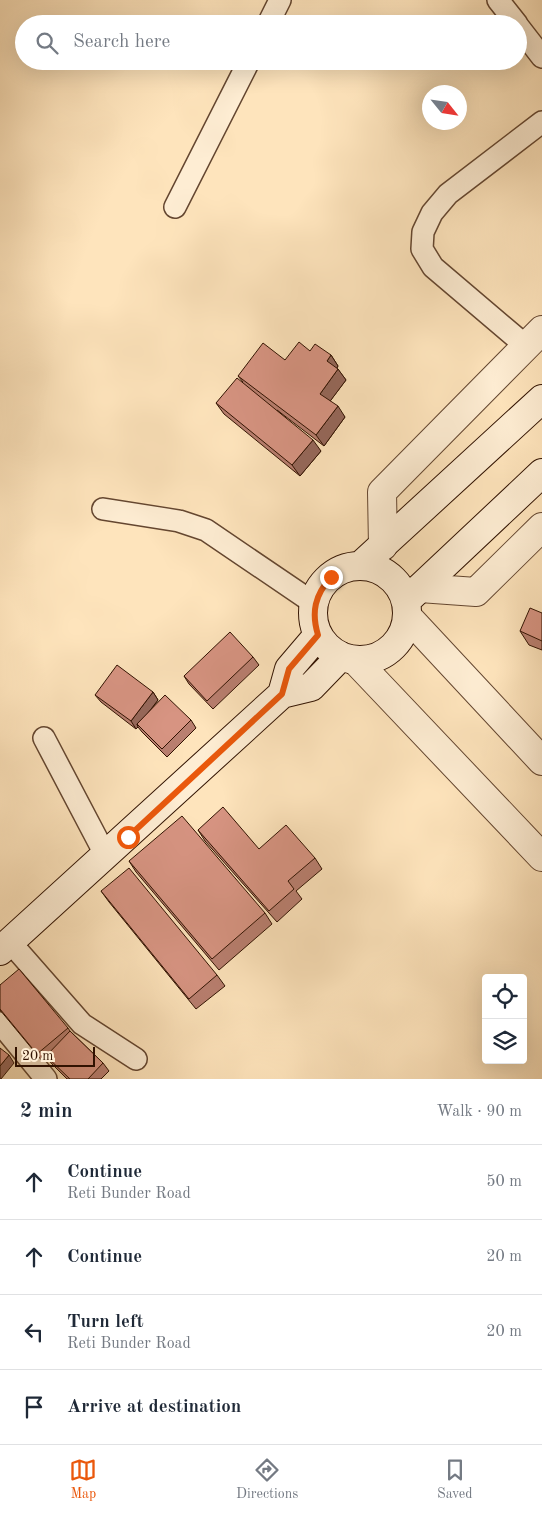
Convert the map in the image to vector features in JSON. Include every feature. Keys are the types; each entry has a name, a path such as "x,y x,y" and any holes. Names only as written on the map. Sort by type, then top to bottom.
{"main road":[{"path":"383,546 382,492 534,338"},
{"path":"360,566 542,399"},
{"path":"5,947 282,694 311,687 348,658 371,659 385,654 396,644 404,631 411,601 542,473"},
{"path":"411,601 476,592 542,527"},
{"path":"542,761 389,576 376,569 360,566 344,569 331,577 320,589 315,604 314,620 318,635 328,648 348,658 542,857"},
{"path":"282,694 289,669 318,635"}],"street":[{"path":"272,15 280,0"},
{"path":"498,0 510,15"},
{"path":"527,37 542,57"},
{"path":"175,207 244,70"},
{"path":"534,338 433,267 422,249 422,240 423,232 432,213 448,194 542,122"},
{"path":"103,509 179,521 206,530 315,604"},
{"path":"44,738 106,856"},
{"path":"5,947 82,1024 136,1058"},
{"path":"0,1023 46,1079"}],"building":[{"path":"299,342 310,351 315,344 331,355 327,361 338,369 320,394 338,406 316,435 238,376 263,343 285,360"},
{"path":"237,378 313,440 292,465 216,403"},
{"path":"530,608 542,613 542,641 520,631"},
{"path":"230,632 253,657 207,701 184,676"},
{"path":"117,665 153,692 131,721 95,695"},
{"path":"165,695 191,720 162,749 137,724"},
{"path":"223,807 259,849 286,825 315,858 288,881 294,889 269,911 198,830"},
{"path":"182,816 265,913 212,959 129,861"},
{"path":"129,868 217,975 189,999 101,891"},
{"path":"19,969 68,1028 37,1054 0,1009 0,985"},
{"path":"70,1031 103,1063 88,1079 70,1079 46,1056"},
{"path":"0,1048 9,1055 0,1066"}],"route":[{"path":"128,837 282,694 289,669 318,635 314,620 315,604 320,589 331,577"}]}
